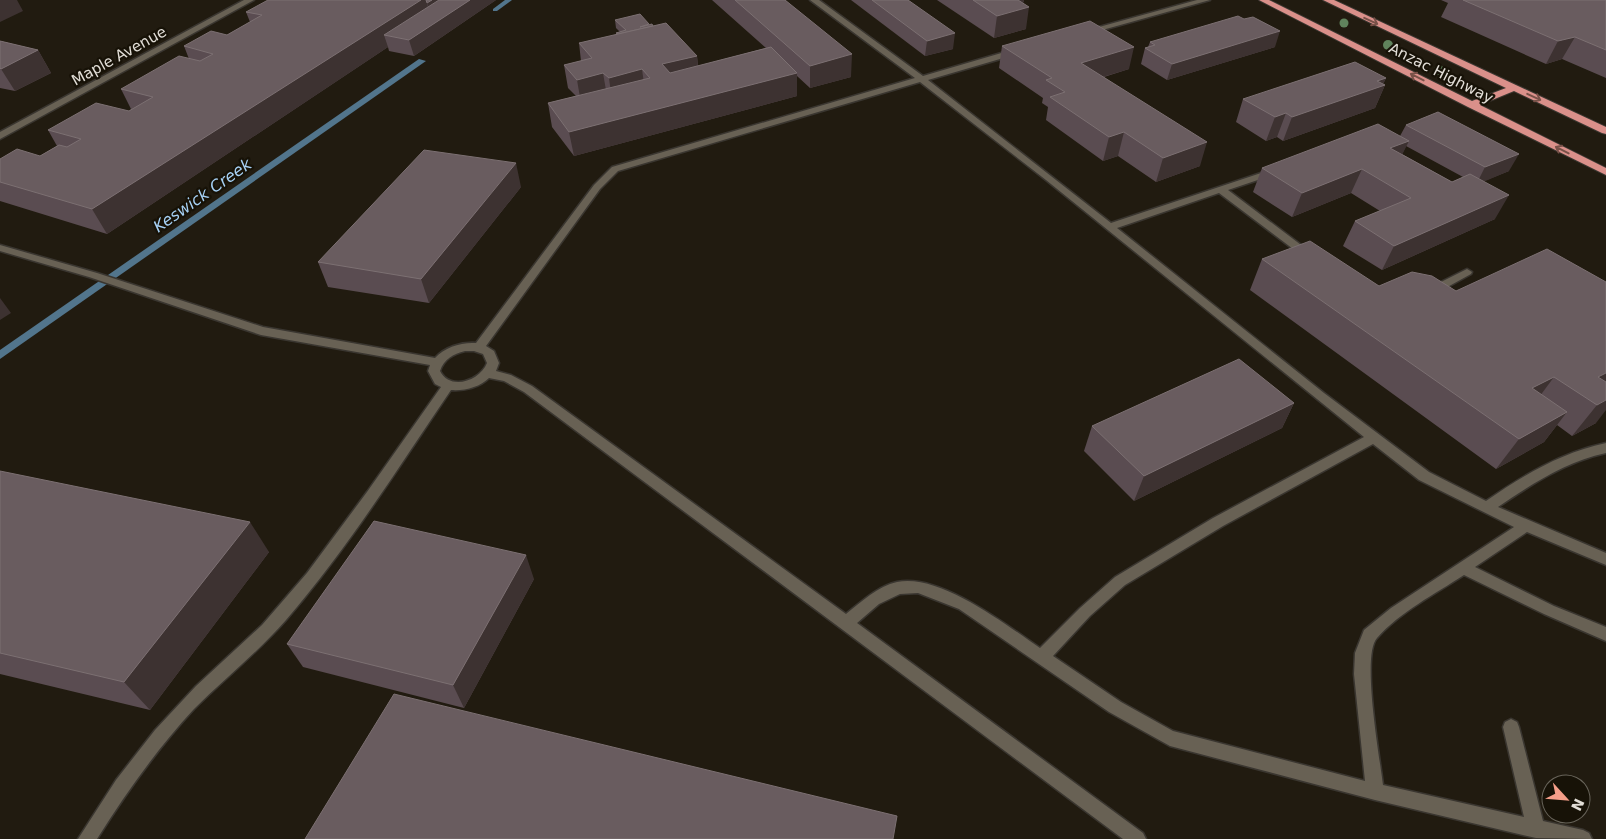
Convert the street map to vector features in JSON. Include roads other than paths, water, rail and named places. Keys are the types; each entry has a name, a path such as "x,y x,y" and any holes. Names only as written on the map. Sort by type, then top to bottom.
{"highway":[{"name":"Anzac Highway","path":"1262,0 1606,172"},
{"name":"Anzac Highway","path":"1327,0 1606,131"},
{"path":"1471,105 1514,88"}],"street":[{"name":"Maple Avenue","path":"0,136 250,0"},
{"path":"814,0 920,78 1110,226 1373,438 1424,476 1486,508 1606,559"},
{"path":"1076,35 1206,0"},
{"path":"478,348 596,187 615,169 1031,47"},
{"path":"1110,226 1285,168"},
{"path":"1221,190 1315,260"},
{"path":"0,248 126,286 273,334 437,362"},
{"path":"1422,292 1438,288 1467,272"},
{"path":"465,347 478,348 486,350 492,358 492,367 488,374 472,384 448,386 434,375 434,368 437,362 446,353 456,349 465,347"},
{"path":"488,374 507,378 528,390 730,536 1137,839"},
{"path":"87,839 114,796 152,744 189,704 290,604 360,513 448,386"},
{"path":"1041,658 1085,612 1120,581 1218,522 1373,438"},
{"path":"1486,508 1549,467 1583,454 1606,448"},
{"path":"1375,792 1362,674 1363,653 1368,635 1396,612 1526,526"},
{"path":"1464,568 1549,610 1606,634"},
{"path":"846,623 874,600 898,588 919,587 964,605 1115,707 1170,738 1375,792 1583,839"},
{"path":"1511,728 1536,828"}],"waterway":[{"name":"Keswick Creek","path":"495,10 509,0"},
{"name":"Keswick Creek","path":"0,355 422,61"}]}
